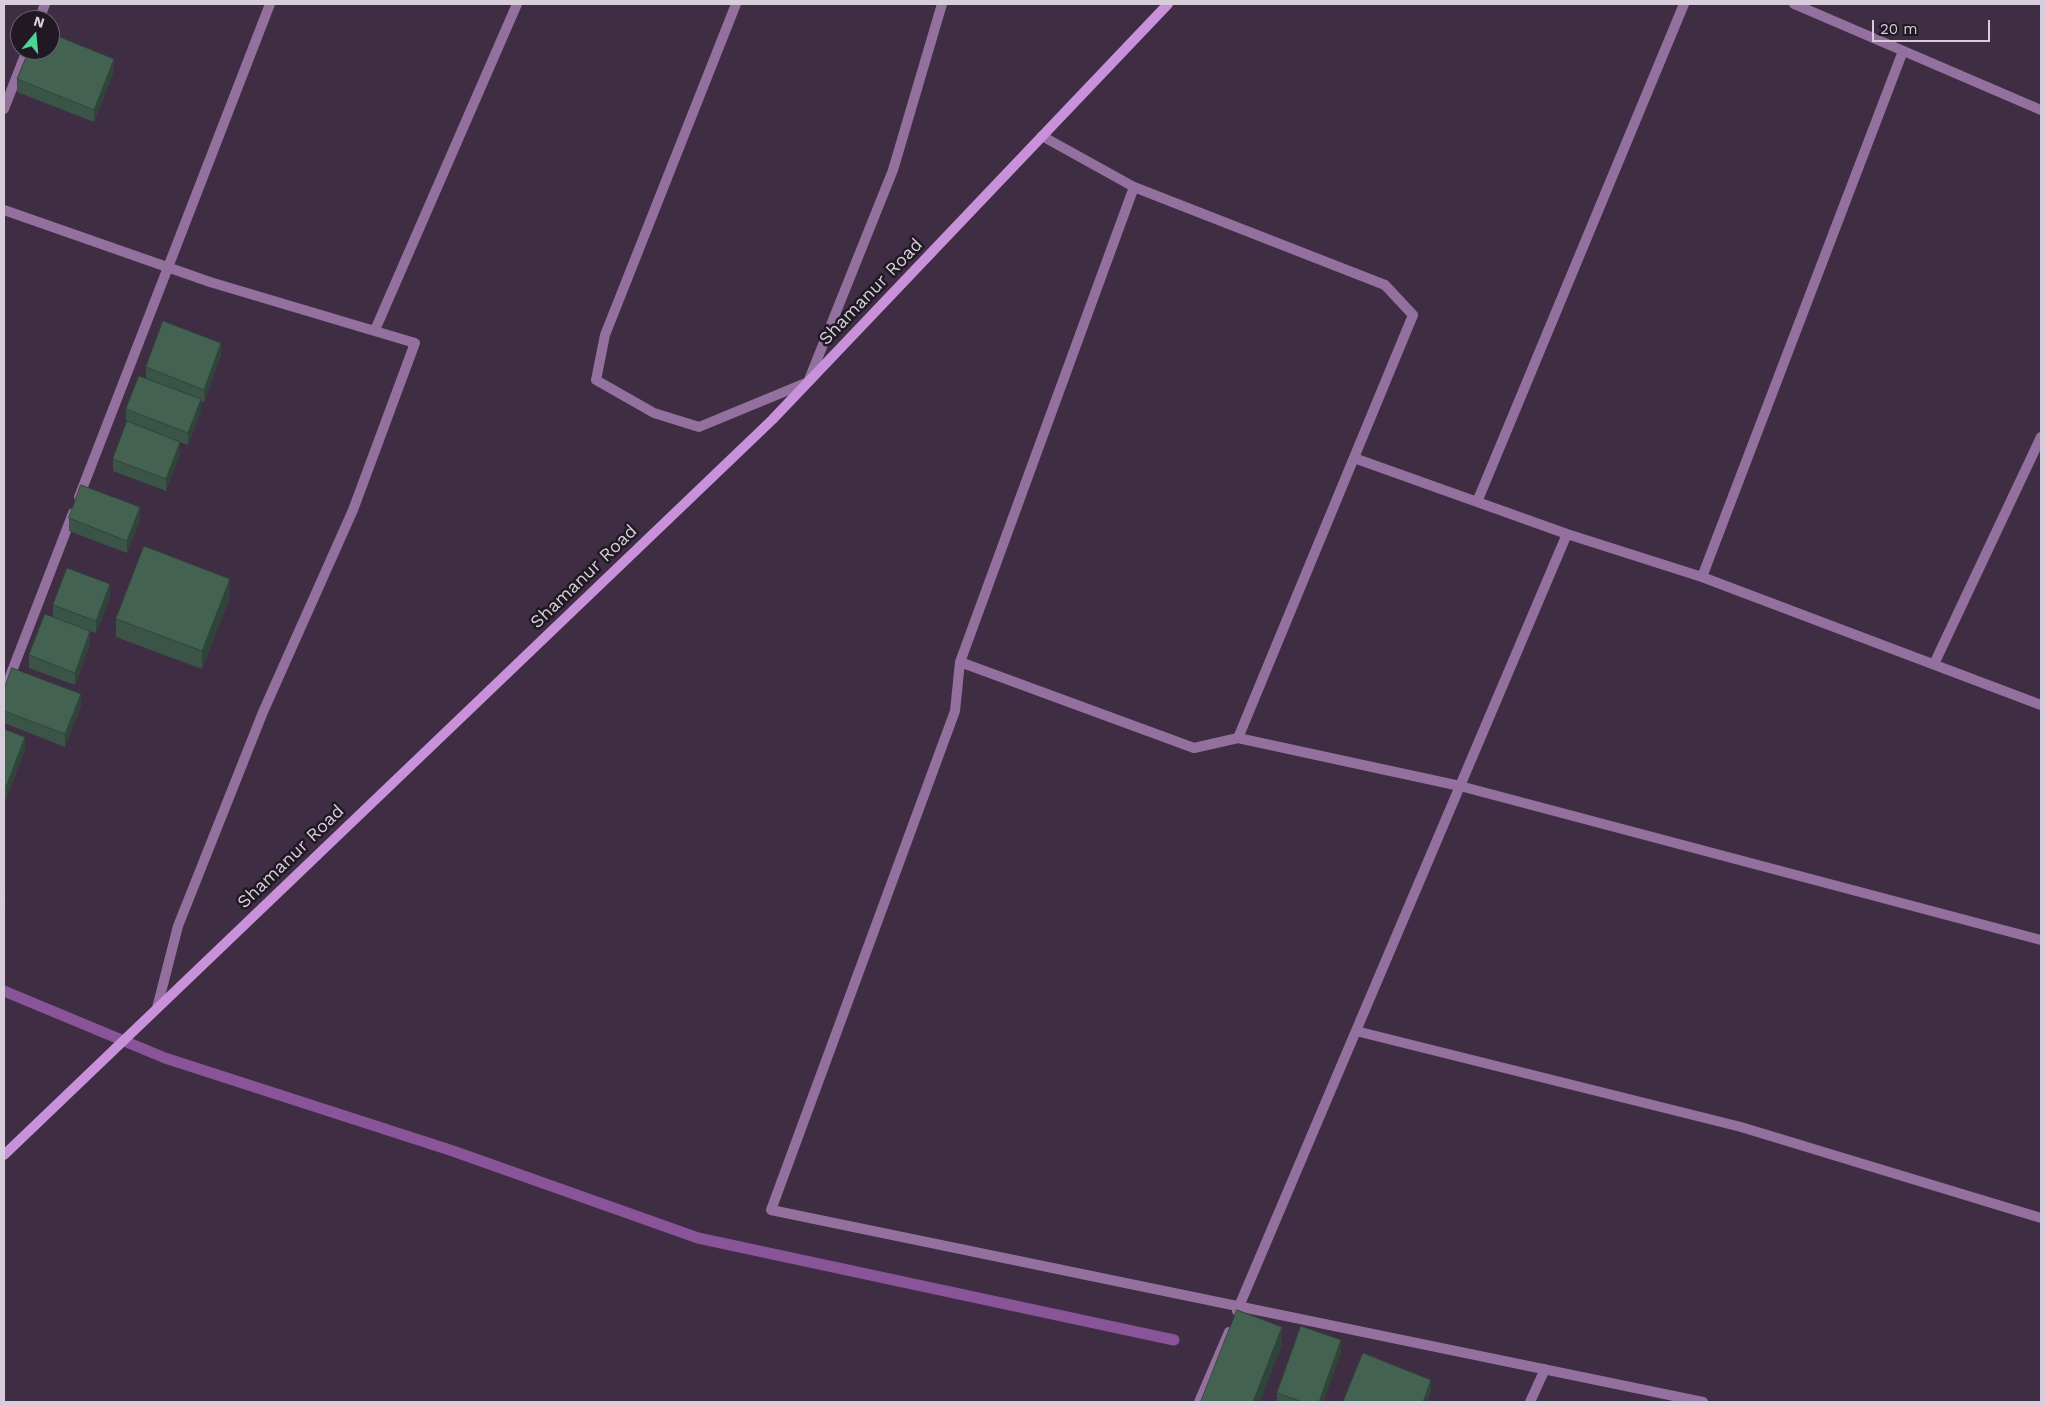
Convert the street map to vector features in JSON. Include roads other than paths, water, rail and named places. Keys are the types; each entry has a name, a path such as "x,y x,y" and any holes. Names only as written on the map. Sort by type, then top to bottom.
{"main road":[{"name":"Shamanur Road","path":"4,1154 772,420 1168,4"}],"street":[{"path":"4,692 270,4"},
{"path":"375,330 517,4"},
{"path":"736,4 605,335 596,380 654,413 699,427 808,382 893,170 942,4"},
{"path":"1477,502 1684,4"},
{"path":"1794,4 2041,110"},
{"path":"1702,577 1903,51"},
{"path":"4,109 23,60"},
{"path":"1042,136 1134,187 1385,285 1413,315 1238,738"},
{"path":"1134,187 960,662 955,711 770,1210 1703,1402"},
{"path":"4,210 210,282 415,342 353,510 263,712 178,926 157,1008"},
{"path":"1934,664 2041,438"},
{"path":"1354,458 1567,534 1702,577 2041,705"},
{"path":"1199,1402 1567,534"},
{"path":"960,662 1194,748 1238,738 1460,786 2041,940"},
{"path":"1356,1031 1741,1127 2041,1218"},
{"path":"1530,1402 1545,1369"}],"waterway":[{"path":"4,991 165,1058 453,1151 698,1238 1174,1340"}]}
